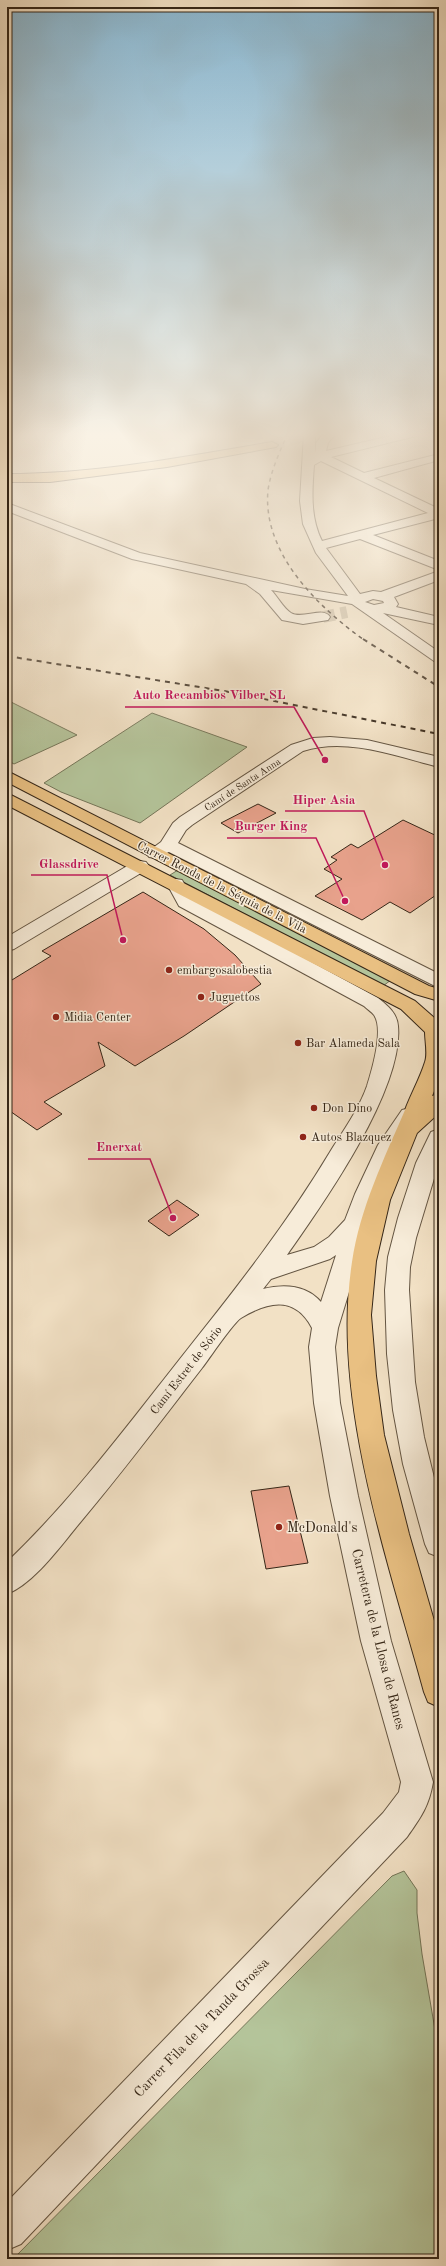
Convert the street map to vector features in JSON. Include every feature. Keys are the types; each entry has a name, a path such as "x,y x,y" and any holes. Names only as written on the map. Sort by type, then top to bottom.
{"main road":[{"name":"Carrer Ronda de la Séquia de la Vila","path":"7,776 162,849 387,972 422,990 439,995"},
{"name":"Carrer Ronda de la Séquia de la Vila","path":"7,798 408,1005 436,1033"},
{"path":"439,1009 434,1016 436,1033 436,1061 421,1113 378,1200 364,1261 359,1315 363,1376 371,1435 395,1534 439,1692"}],"street":[{"path":"89,539 124,552 363,605"},
{"path":"315,539 318,546 363,605 395,629 439,658"},
{"path":"318,546 346,539"},
{"path":"370,539 439,566"},
{"path":"347,612 363,605 381,600 439,575"},
{"path":"247,580 265,591 287,617 294,619 323,617"},
{"path":"347,583 358,590 381,600 395,612 439,621"},
{"path":"265,591 274,590 297,594 305,593"},
{"path":"363,605 363,596 381,600"},
{"path":"381,600 395,629"},
{"path":"294,619 293,623 302,632"},
{"name":"Camí de Santa Anna","path":"162,849 179,827 186,821 297,748 310,742 327,740 354,743 439,762"},
{"name":"Carrer Ronda de la Séquia de la Vila","path":"162,849 380,952 439,982"},
{"path":"7,945 140,866"},
{"name":"Carrer Ronda de la Séquia de la Vila","path":"176,884 186,902 371,1002 384,1013 388,1026 385,1061 377,1087 346,1144"},
{"path":"380,952 387,972"},
{"name":"Carretera de la Llosa de Ranes","path":"395,1825 414,1799 417,1782 376,1641 344,1496 323,1376 322,1347 324,1328 348,1256 348,1231 386,1150 396,1133 421,1113"},
{"path":"439,1137 424,1172 405,1235 398,1266 397,1290 399,1343 408,1415 419,1474 439,1544"},
{"name":"Camí Estret de Sório","path":"7,1581 43,1546 109,1468 262,1273 293,1231 346,1144"},
{"path":"293,1231 305,1242 321,1245 348,1231"},
{"path":"262,1273 314,1257 332,1247 348,1231"},
{"path":"231,1312 267,1297 281,1294 291,1295 308,1302 318,1314 324,1328"},
{"name":"Carrer Fila de la Tanda Grossa","path":"7,2230 395,1825"}],"green space":[{"path":"7,700 77,735 14,764 7,760"},
{"path":"152,713 247,747 140,823 61,792 44,783"},
{"path":"178,870 391,980 383,986 170,875"},
{"path":"404,1871 417,1890 417,1913 422,1954 439,2053 439,2259 13,2259 392,1876"}],"building":[{"path":"258,804 276,813 238,833 221,823"},
{"path":"403,820 439,837 439,893 410,913 390,902 362,920 315,896 342,879 324,869 337,860 331,857 351,844 358,848"},
{"path":"143,892 204,929 235,955 261,984 184,1036 135,1066 98,1042 105,1066 44,1102 62,1114 37,1130 7,1109 7,983 51,956 42,951"},
{"path":"177,1200 199,1215 169,1236 148,1221"},
{"name":"McDonald's","path":"289,1486 308,1563 266,1569 251,1491"}],"tunnel":[{"path":"323,617 347,612"}],"railway":[{"path":"276,539 296,576 312,595 346,627 364,640"},
{"path":"363,639 439,687"},
{"path":"7,656 224,691 439,734"}],"place":[{"name":"Auto Recambios Vilber SL","path":"325,760"},
{"name":"Hiper Asia","path":"385,865"},
{"name":"Burger King","path":"345,901"},
{"name":"Glassdrive","path":"123,940"},
{"name":"embargosalobestia","path":"169,970"},
{"name":"Juguettos","path":"201,997"},
{"name":"Midia Center","path":"56,1017"},
{"name":"Bar Alameda Sala","path":"298,1043"},
{"name":"Don Dino","path":"314,1108"},
{"name":"Autos Blazquez","path":"303,1137"},
{"name":"Enerxat","path":"173,1218"},
{"name":"McDonald's","path":"279,1527"}]}
